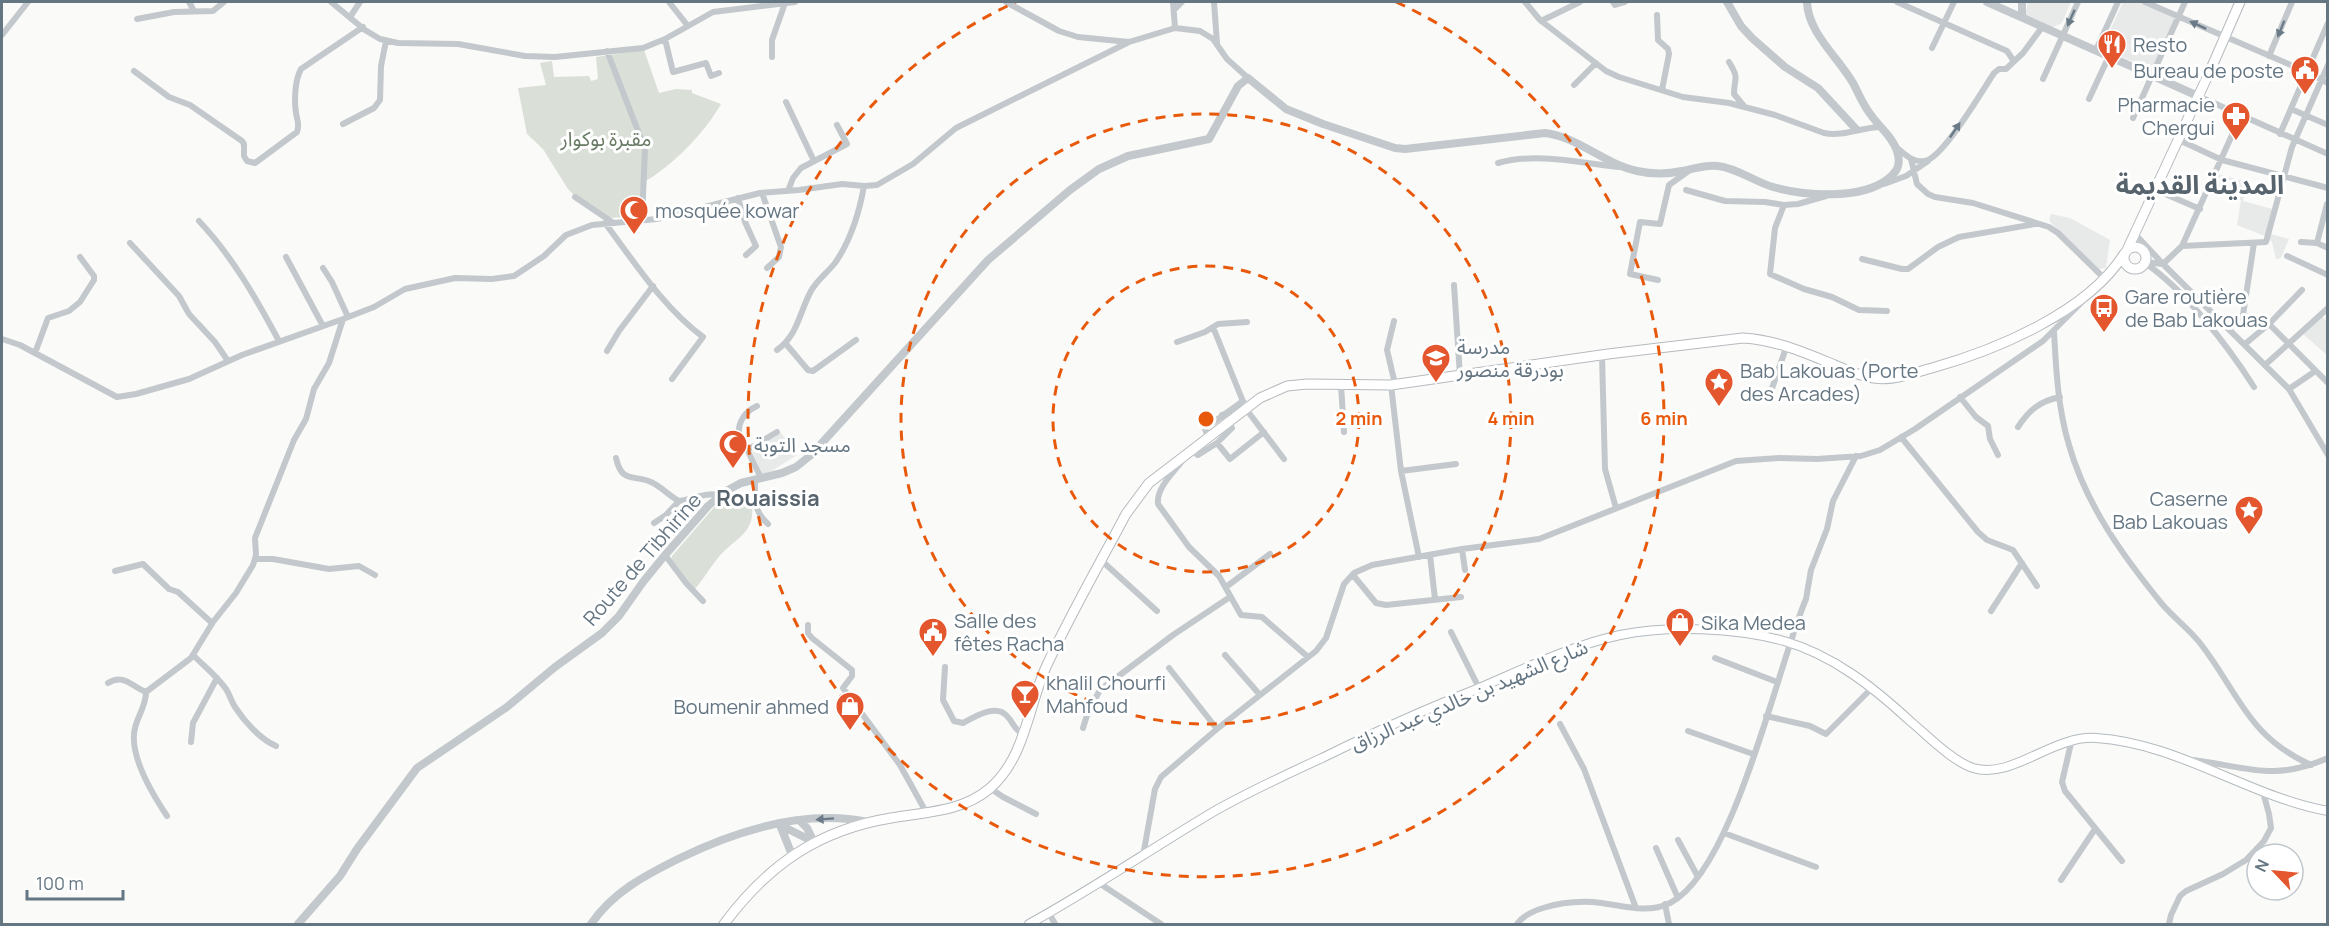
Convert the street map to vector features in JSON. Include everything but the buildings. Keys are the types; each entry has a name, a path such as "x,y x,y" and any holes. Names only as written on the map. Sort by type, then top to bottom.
{"main road":[{"path":"724,924 753,888 792,855 814,842 852,826 959,806 990,788 1013,759 1045,669 1138,496 1149,483 1208,437 1225,419 1244,405 1287,386 1393,384 1725,339 1760,339 1787,345 1874,378 1904,376 1966,359 2010,340 2068,307 2105,279 2126,251 2135,234 2240,2"},
{"path":"2105,279 2135,269 2145,262 2142,249 2135,246 2126,251"},
{"path":"2126,251 2126,264 2135,269"},
{"name":"شارع الشهيد بن خالدي عبد الرزاق","path":"1029,924 1252,791 1416,714 1506,675 1583,646 1622,635 1656,631 1718,631 1791,643 1825,658 1872,688 1934,742 1973,768 2000,769 2072,739 2096,738 2122,741 2187,759 2263,792 2328,811"}],"street":[{"path":"2,35 28,2"},
{"path":"189,2 194,11"},
{"path":"137,19 174,12 213,11 224,2"},
{"path":"332,2 380,39 398,43 458,44 525,56 555,57 644,48 713,12 795,2"},
{"path":"350,17 360,2"},
{"path":"669,2 688,26"},
{"path":"1006,2 1059,31 1078,37 1128,42"},
{"path":"1173,2 1175,28"},
{"path":"1173,10 1182,2"},
{"path":"1214,2 1217,44"},
{"path":"1525,2 1541,21 1596,63 1619,77 1683,98 1746,107 1775,114 1824,134 1832,135 1856,129 1881,127"},
{"path":"1541,21 1580,2"},
{"path":"1613,2 1615,5 1625,2"},
{"path":"1727,2 1741,26 1752,38 1785,67 1818,88 1856,129"},
{"path":"1807,2 1810,21 1854,83 1870,115 1893,141 1899,166 1895,173 1872,187"},
{"path":"1897,2 2007,51 2013,60"},
{"path":"1932,48 1954,2"},
{"path":"1987,2 2328,154"},
{"path":"2022,2 2022,17"},
{"path":"2043,79 2078,2"},
{"path":"2096,50 2118,2"},
{"path":"2145,2 2307,72 2324,82"},
{"path":"2133,118 2185,2"},
{"path":"2270,56 2292,2"},
{"path":"772,57 772,40 785,3"},
{"path":"1657,15 1658,40 1668,49 1669,54 1662,90"},
{"path":"2280,134 2328,23"},
{"path":"1686,190 1725,201 1784,205 1798,204 1872,187 1906,176 1934,157 1947,142 1994,73 1999,69 2006,69 2023,53 2043,26"},
{"path":"134,71 169,97 190,105 242,141 247,161 255,163 287,141 298,129 296,103 301,69 363,27"},
{"path":"2,339 35,353 117,397 136,394 189,379 279,341 374,307 405,289 455,278 492,279 514,276 544,256 566,235 592,225 678,215 762,193 842,184 877,185 913,164 956,128 1128,42 1175,28 1200,31 1214,39 1227,59 1286,109 1395,148 1405,149 1545,133 1574,141 1613,164 1638,172 1663,174 1719,166 1775,188 1832,195"},
{"path":"665,39 673,72 706,63 711,76 719,73"},
{"path":"343,124 374,108 380,100 381,66 386,40"},
{"path":"606,51 645,149 642,220"},
{"path":"2089,99 2109,56"},
{"path":"1729,62 1736,73 1734,94 1746,107"},
{"path":"1574,85 1596,63"},
{"path":"2182,246 2266,242 2295,140 2324,82 2328,65"},
{"name":"Route de Tibhirine","path":"298,924 340,876 357,849 417,768 507,707 555,667 602,633 619,616 643,582 708,506 741,483 782,473 796,467 811,455 988,260 1070,190 1099,169 1128,156 1209,139 1238,86 1248,78"},
{"path":"786,102 814,161"},
{"path":"2291,109 2328,124"},
{"path":"2145,262 2163,264 2182,246 2241,116"},
{"path":"788,191 796,173 847,144 837,125"},
{"path":"2179,140 2222,160 2328,188"},
{"path":"1895,147 1911,159 1924,161 1934,157"},
{"path":"1498,163 1511,159 1535,158 1626,168"},
{"path":"1143,856 1155,789 1161,777 1308,657 1326,638 1344,584 1353,575 1372,565 1462,549 1539,539 1736,461 1752,458 1817,459 1856,456 1880,450 2054,332 2105,279 2049,227 1973,203 1935,197 1922,190 1917,184 1911,159"},
{"path":"1658,280 1630,274 1640,222 1660,224 1669,185 1690,170"},
{"path":"777,350 792,338 806,302 816,284 834,264 852,231 858,218 864,186"},
{"path":"2156,190 2200,209"},
{"path":"762,193 781,247 779,257 767,268"},
{"path":"575,197 608,223 663,301 690,328 703,337 672,379"},
{"path":"738,198 745,222 756,246 746,255"},
{"path":"2317,243 2327,204"},
{"path":"1784,205 1775,228 1770,273 1804,289 1832,297 1860,310 1887,311"},
{"path":"199,221 216,239 250,288 279,341"},
{"path":"1862,259 1908,269 1938,247 1959,237 2037,224"},
{"path":"2135,234 2289,389 2328,455"},
{"path":"2301,242 2317,243 2328,248"},
{"path":"130,243 179,296 189,315 215,342 228,361"},
{"path":"2229,329 2243,315 2254,243"},
{"path":"2287,256 2328,275"},
{"path":"35,353 48,318 69,311 80,302 94,280 94,276 80,257"},
{"path":"286,257 323,326"},
{"path":"2145,262 2175,286 2237,360 2254,387"},
{"path":"146,692 182,667 193,655 212,623 236,593 255,559 255,538 294,440 306,419 314,389 329,363 345,318 332,282 323,268"},
{"path":"1454,285 1460,376"},
{"path":"607,351 653,286"},
{"path":"2245,344 2302,290"},
{"path":"2265,365 2290,345 2328,308"},
{"path":"2243,315 2268,324 2314,372 2328,383"},
{"path":"1394,321 1387,350 1393,384 1401,471 1419,557"},
{"path":"1177,342 1218,324 1247,322"},
{"path":"1213,327 1244,405 1284,459"},
{"path":"2054,332 2060,397 2068,444 2076,466 2107,530 2164,606 2201,644 2263,734 2283,751 2311,765"},
{"path":"786,344 808,370 813,370 856,340"},
{"path":"1769,397 1787,345"},
{"path":"1602,355 1605,469 1616,508"},
{"path":"2289,389 2314,372"},
{"path":"1341,385 1344,432"},
{"path":"1960,397 1976,417 1988,426 1990,439 1998,455"},
{"path":"2018,427 2027,414 2041,403 2060,397"},
{"path":"757,406 749,410 738,427 758,478 756,508 759,516 768,524"},
{"path":"1225,419 1232,429 1217,443 1198,455 1191,450 1160,490 1157,498 1158,504 1189,547 1219,576 1241,615 1262,617 1308,657"},
{"path":"747,450 777,432"},
{"path":"1217,443 1230,459 1264,432"},
{"path":"1901,437 1982,537 2013,550 2037,586"},
{"path":"1509,924 1519,922 1534,911 1566,903 1593,902 1636,908 1665,904 1678,898 1698,877 1724,833 1754,754 1806,599 1811,570 1827,529 1833,501 1856,456"},
{"path":"616,458 621,472 626,476 651,482 679,501"},
{"path":"1401,471 1456,464"},
{"path":"654,522 666,515 679,501 703,494 721,495"},
{"path":"1462,549 1465,570"},
{"path":"1226,587 1270,554"},
{"path":"665,555 703,601"},
{"path":"1430,555 1435,599"},
{"path":"255,559 273,559 329,569 359,566 375,575"},
{"path":"1102,561 1157,611"},
{"path":"1991,611 2022,563"},
{"path":"115,571 143,564 169,589 178,592 212,623"},
{"path":"1353,575 1376,603 1461,597"},
{"path":"1083,728 1088,712 1100,690 1173,635 1230,597"},
{"path":"808,625 808,633 812,638 852,670 852,676 843,688 900,765 926,812"},
{"path":"1451,632 1479,688"},
{"path":"193,655 217,678 250,725 266,742 276,746"},
{"path":"1225,655 1260,695"},
{"path":"1715,658 1778,682"},
{"path":"945,667 943,700 954,721 963,723 975,715 1000,712 1006,715 1016,730 1023,734"},
{"path":"1170,668 1217,729"},
{"path":"108,683 122,678 137,689 146,692"},
{"path":"191,742 193,723 217,678"},
{"path":"1766,716 1810,726 1826,734 1872,688"},
{"path":"146,692 146,701 135,727 134,737 139,761 151,791 167,816"},
{"path":"1560,724 1584,769 1636,908"},
{"path":"1688,731 1754,754"},
{"path":"2072,739 2062,782 2068,797 2122,861"},
{"path":"2187,759 2262,771 2290,770 2328,758"},
{"path":"990,788 1036,814"},
{"path":"2169,924 2180,896 2246,860 2264,841 2271,828 2263,792"},
{"path":"591,924 618,893 644,876 736,833 800,821 843,818 870,822"},
{"path":"800,821 807,828 814,842"},
{"path":"780,825 814,842"},
{"path":"780,825 792,855"},
{"path":"2061,880 2095,829"},
{"path":"1724,833 1816,867"},
{"path":"1678,840 1698,877"},
{"path":"1656,848 1678,898"},
{"path":"1099,883 1161,924"},
{"path":"1665,904 1669,924"},
{"path":"1049,913 1055,924"}],"shaded area":[{"path":"2028,2 2071,2 2062,23 2051,28 2025,17"},
{"path":"2123,2 2152,2 2178,14 2152,70 2102,48"},
{"path":"2217,174 2247,182 2243,201 2276,210 2271,234 2289,239 2281,258 2276,259 2272,242 2267,237 2237,225 2241,200 2211,193"},
{"path":"2051,214 2070,218 2110,240 2106,268 2099,269 2051,223 2049,220"},
{"path":"2322,316 2327,322 2327,355 2303,334"},
{"path":"781,433 797,455 770,472 762,474 752,451"}],"green space":[{"name":"مقبرة بوكوار","path":"644,50 659,93 676,89 692,90 692,93 721,104 706,127 687,148 643,183 641,216 609,218 578,199 568,189 543,149 527,134 518,88 546,85 540,63 552,61 554,77 589,76 591,81 598,79 596,57"},
{"path":"729,494 751,497 751,520 744,534 724,551 694,590 671,560 672,556 716,505"}],"place":[{"name":"Resto","path":"2112,70"},
{"name":"Bureau de poste","path":"2305,96"},
{"name":"Pharmacie Chergui","path":"2236,142"},
{"name":"mosquée kowar","path":"634,236"},
{"name":"Gare routière de Bab Lakouas","path":"2104,334"},
{"name":"مدرسة بودرقة منصور","path":"1436,384"},
{"name":"Bab Lakouas (Porte des Arcades)","path":"1719,408"},
{"name":"مسجد التوبة","path":"733,470"},
{"name":"Caserne Bab Lakouas","path":"2249,536"},
{"name":"Sika Medea","path":"1680,648"},
{"name":"Salle des fêtes Racha","path":"933,658"},
{"name":"khalil Chourfi Mahfoud","path":"1025,720"},
{"name":"Boumenir ahmed","path":"850,732"}],"district":[{"name":"المدينة القديمة","path":"2200,184"},
{"name":"Rouaissia","path":"768,498"}]}
